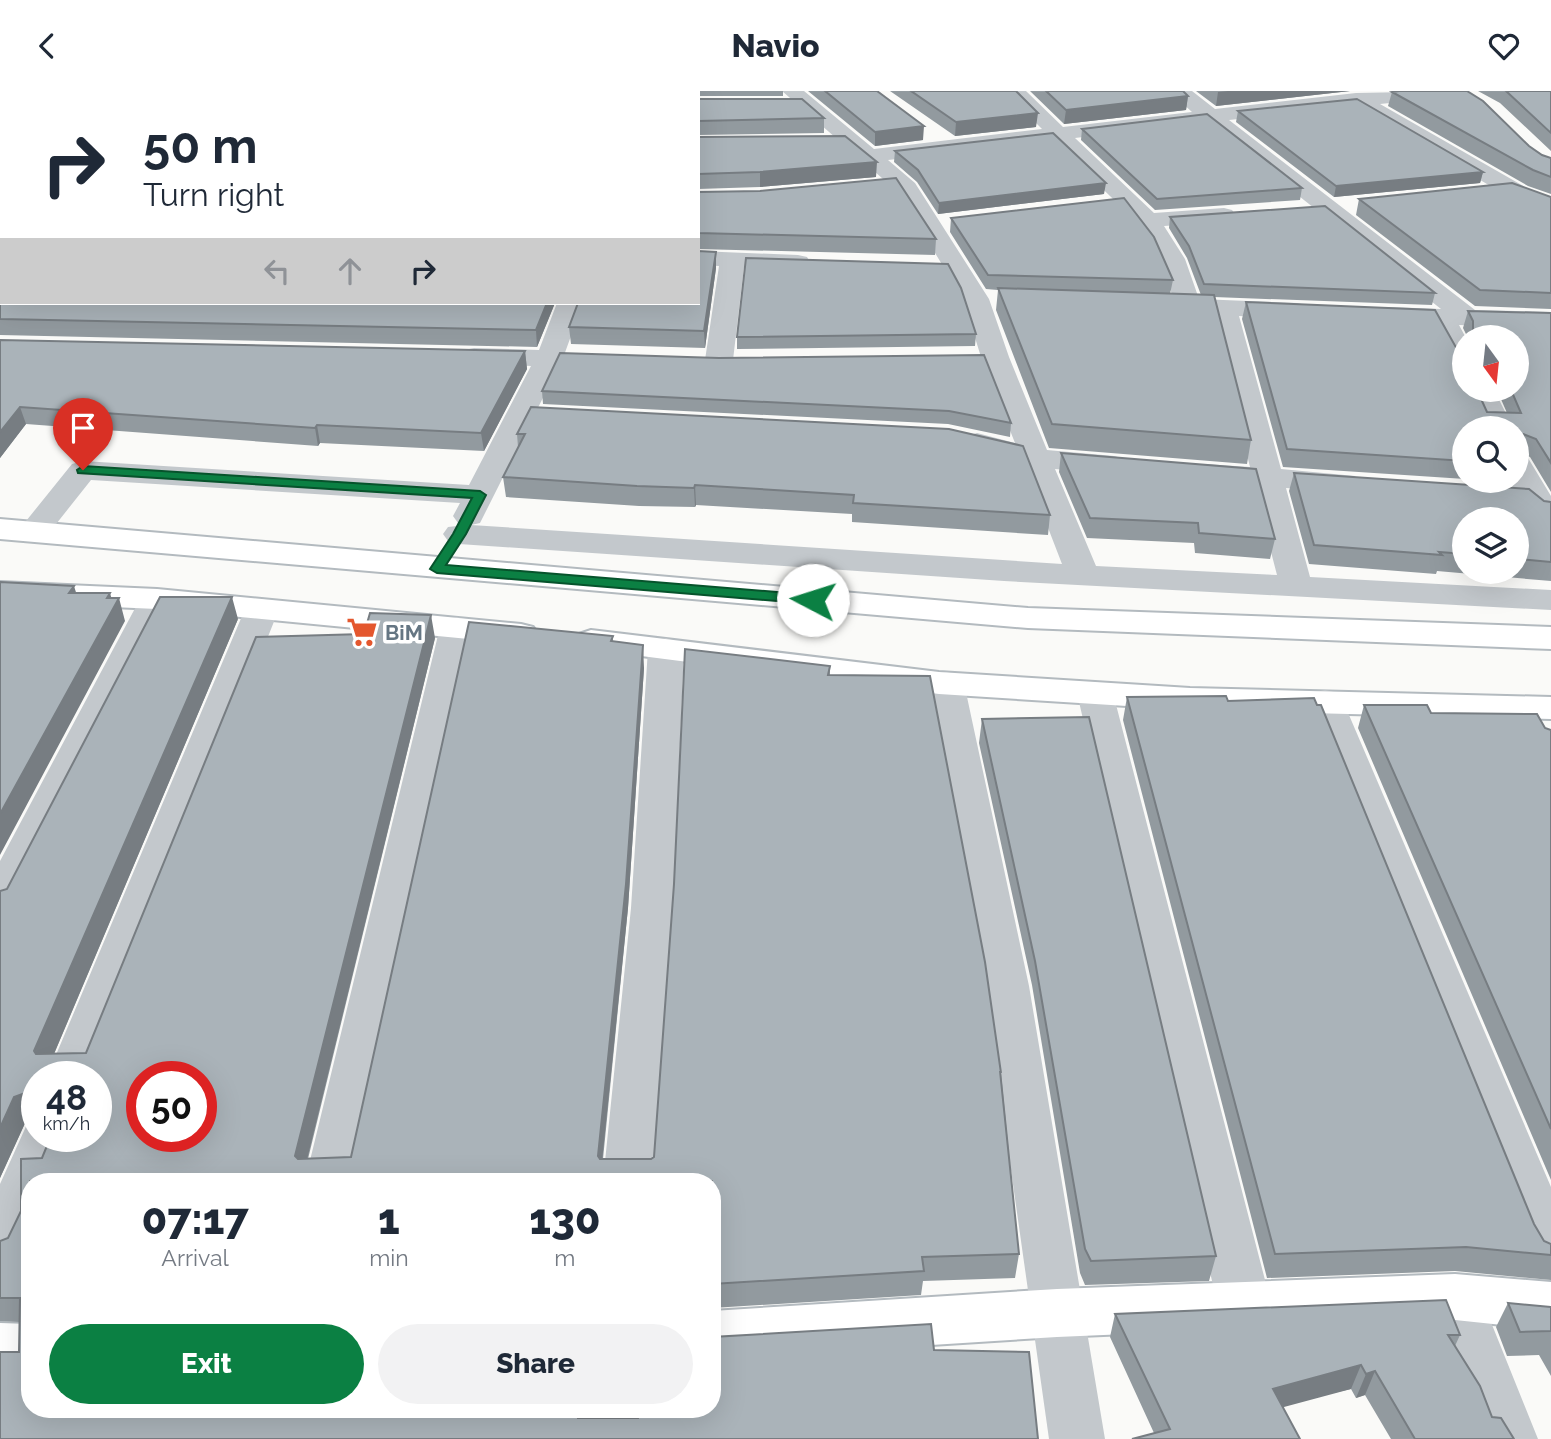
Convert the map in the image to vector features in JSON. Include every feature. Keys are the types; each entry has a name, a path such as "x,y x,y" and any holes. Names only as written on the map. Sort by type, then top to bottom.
{"main road":[{"path":"0,529 437,569 1028,618 1551,638"},
{"path":"0,592 157,599 457,627 666,649 947,684 1190,699 1542,708"},
{"path":"721,1334 1057,1313 1455,1297 1551,1306"},
{"path":"0,1348 21,1349"}],"street":[{"path":"1014,91 1148,219 1173,259 1189,306"},
{"path":"1179,91 1327,208 1456,318 1457,325"},
{"path":"825,141 860,148 948,145 1351,96 1459,93"},
{"path":"1351,96 1512,189 1551,205"},
{"path":"794,101 860,148 902,184 957,266 976,299 995,357 1083,575"},
{"path":"926,129 948,145"},
{"path":"875,187 902,184"},
{"path":"1472,193 1512,189"},
{"path":"1103,204 1130,201"},
{"path":"1300,210 1367,204"},
{"path":"1148,219 1245,213"},
{"path":"932,225 958,221"},
{"path":"700,258 825,262"},
{"path":"732,260 706,359 746,359"},
{"path":"931,265 957,266"},
{"path":"976,299 1002,300"},
{"path":"1134,304 1319,312"},
{"path":"437,569 480,495 535,415 558,356 570,305"},
{"path":"1223,307 1296,586"},
{"path":"1360,314 1551,320"},
{"path":"452,355 558,356"},
{"path":"968,357 995,357"},
{"path":"948,436 1005,447 1037,458 1374,485"},
{"path":"34,531 83,470 480,495"},
{"path":"1529,482 1543,503"},
{"path":"1495,493 1543,503"},
{"path":"459,534 1083,575 1551,600"},
{"path":"0,901 157,599"},
{"path":"76,1061 262,609"},
{"path":"332,1173 457,627"},
{"path":"629,1173 652,908 666,649"},
{"path":"947,684 1007,986 1077,1439"},
{"path":"1095,693 1245,1307"},
{"path":"1325,701 1551,1247"},
{"path":"1542,708 1551,742"},
{"path":"30,1173 38,1152"},
{"path":"0,1245 21,1194"},
{"path":"1455,1297 1510,1439"},
{"path":"194,1439 200,1418"},
{"path":"611,1439 612,1418"}],"building":[{"path":"825,91 877,91 924,126 875,132"},
{"path":"911,91 1016,91 1038,113 956,122"},
{"path":"1046,91 1183,91 1188,96 1066,110"},
{"path":"1467,91 1483,101 1529,146 1551,158 1551,177 1533,170 1392,92"},
{"path":"1506,91 1551,91 1551,133"},
{"path":"700,99 802,99 824,118 700,121"},
{"path":"1357,99 1483,172 1336,186 1238,111"},
{"path":"1207,114 1302,188 1157,199 1082,129"},
{"path":"1053,133 1106,183 939,203 918,170 895,151"},
{"path":"845,136 877,162 760,172 700,174 700,137"},
{"path":"896,178 936,239 700,233 700,192 760,191"},
{"path":"1512,183 1551,197 1551,293 1480,290 1359,199"},
{"path":"1124,198 1154,237 1173,280 988,275 951,218"},
{"path":"1325,206 1435,293 1204,284 1189,246 1170,217"},
{"path":"700,251 716,252 704,331 569,327 577,305 700,305"},
{"path":"746,258 948,264 961,288 976,334 737,337"},
{"path":"998,288 1214,295 1251,440 1052,424"},
{"path":"1246,302 1435,310 1452,340 1452,403 1483,403 1487,412 1521,413 1517,403 1530,403 1530,325 1473,325 1468,311 1551,313 1551,463 1536,439 1529,436 1529,416 1452,416 1452,460 1287,449"},
{"path":"0,305 546,305 536,330 0,319"},
{"path":"0,340 525,351 481,433 317,425 315,428 20,407 0,432"},
{"path":"560,353 719,358 984,355 1011,423 949,411 542,391"},
{"path":"531,407 949,429 1023,446 1050,515 853,503 854,495 695,485 694,488 637,486 503,477 525,434 517,434"},
{"path":"1061,453 1256,469 1275,539 1199,533 1198,523 1090,518"},
{"path":"1294,473 1452,484 1452,493 1529,493 1529,489 1544,501 1551,502 1551,562 1529,560 1529,507 1452,507 1452,553 1439,552 1442,555 1314,545"},
{"path":"0,582 74,586 69,593 110,593 107,598 119,598 0,814"},
{"path":"160,597 232,597 34,1051 36,1054 86,1053 256,637 364,634 370,613 431,615 295,1156 298,1159 351,1157 469,622 613,636 611,641 643,645 626,884 598,1156 600,1159 654,1157 674,884 685,649 830,666 828,675 930,676 985,962 1001,1073 1000,1071 1019,1254 922,1257 924,1271 721,1283 721,1173 21,1173 21,1159 42,1158 44,1152 112,1152 112,1061 21,1061 21,1094 14,1097 0,1128 0,891 7,889"},
{"path":"1226,696 1228,701 1314,698 1317,705 1321,705 1534,1224 1544,1241 1551,1244 1551,1255 1466,1247 1275,1254 1127,697"},
{"path":"1364,705 1427,705 1431,713 1537,714 1545,728 1551,730 1551,1129"},
{"path":"1089,717 1216,1256 1091,1261 1085,1249 1035,961 982,719"},
{"path":"21,1211 21,1418 721,1418 721,1336 931,1324 934,1350 1029,1352 1038,1439 0,1439 0,1352 19,1352 20,1298 0,1298 0,1241 8,1238"},
{"path":"1446,1300 1460,1335 1448,1335 1480,1386 1492,1417 1501,1418 1514,1439 1415,1439 1375,1371 1366,1374 1361,1365 1273,1389 1300,1439 1132,1439 1170,1429 1115,1314"},
{"path":"1508,1303 1551,1307 1551,1331 1520,1332"}],"place":[{"name":"BiM","path":"362,632"}],"route":[{"path":"83,470 480,495 437,569 813,600"}]}
